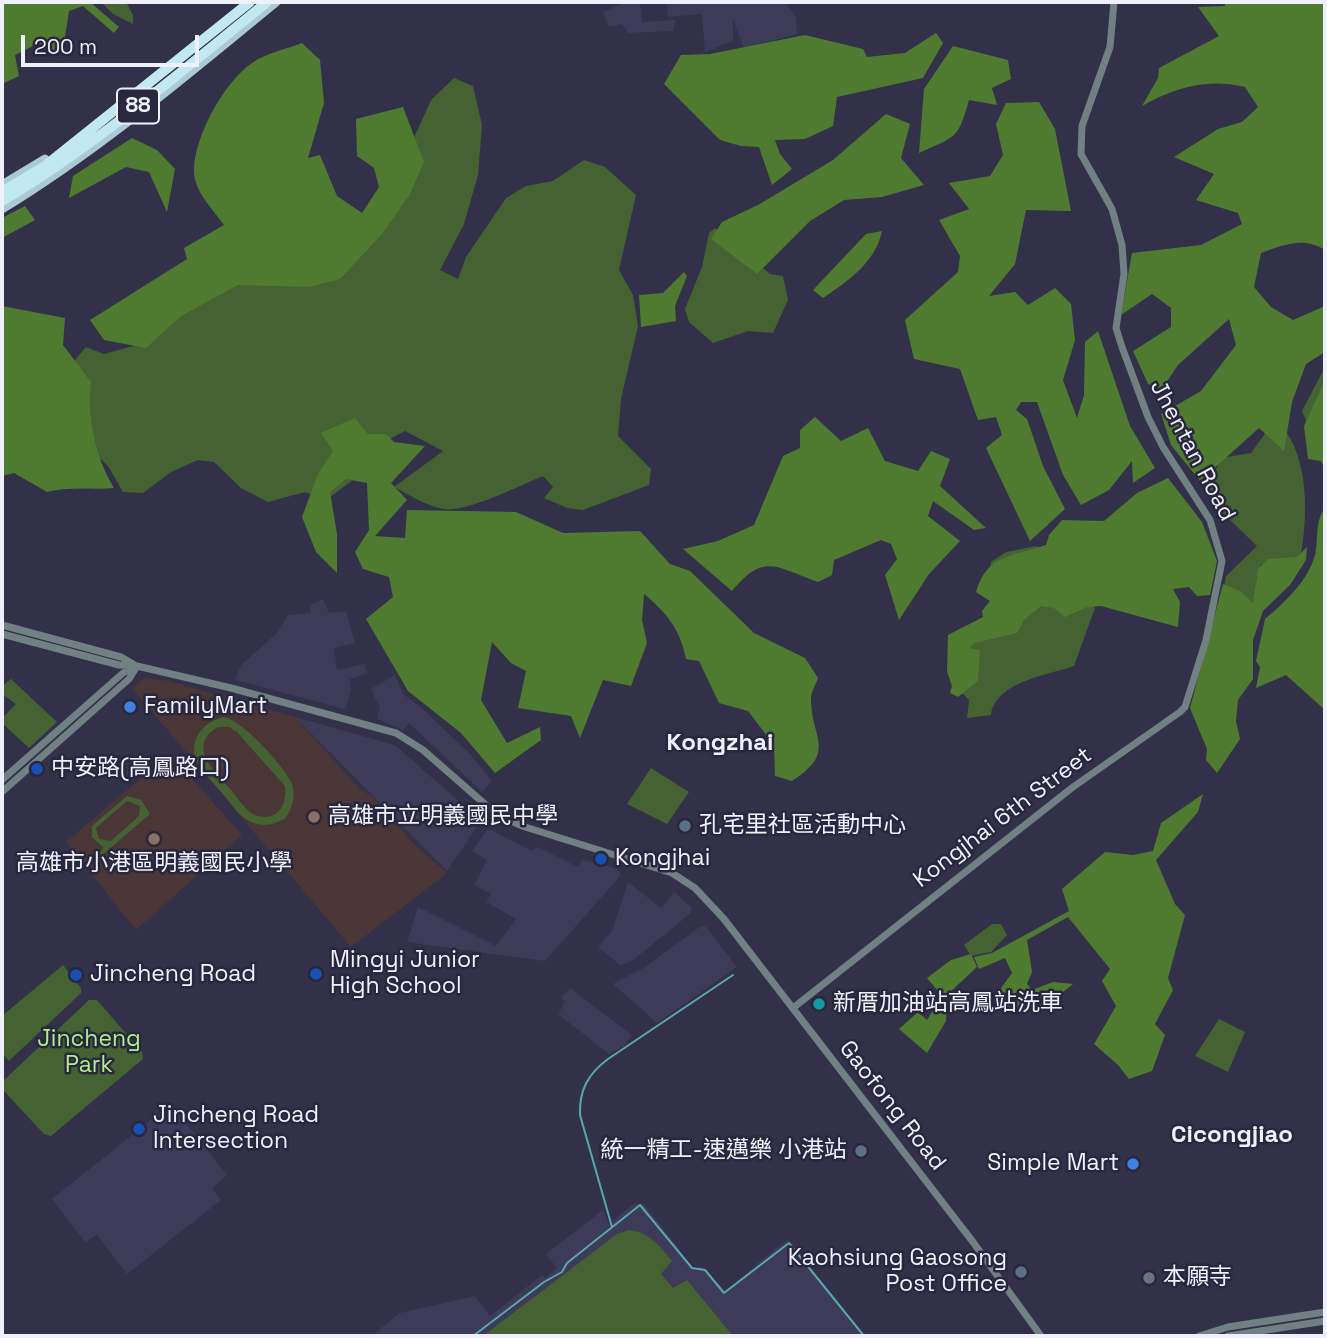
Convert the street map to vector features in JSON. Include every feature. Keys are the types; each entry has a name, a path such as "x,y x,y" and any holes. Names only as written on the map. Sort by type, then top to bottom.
{"highway":[{"name":"88","path":"2,201 48,173 121,120 267,2"},
{"name":"88","path":"2,192 45,166 244,3"}],"main road":[{"path":"2,209 51,179 124,126 276,2"},
{"path":"2,185 42,162 244,3"}],"street":[{"name":"Jhentan Road","path":"1114,2 1110,47 1082,126 1081,154 1112,209 1122,245 1124,274 1116,328 1122,347 1147,417 1163,447 1201,502 1220,548 1221,579 1206,640"},
{"name":"Gaofong Road","path":"2,625 121,657 137,666"},
{"name":"Gaofong Road","path":"2,634 396,733 423,750 478,800 508,820 672,873 695,888 713,905 793,1008 1041,1336"},
{"name":"Kongjhai 6th Street","path":"793,1008 1073,787 1180,712 1185,706 1206,640"},
{"path":"2,780 123,673 137,666"},
{"path":"2,792 129,679 137,666"},
{"path":"1199,1336 1228,1328 1325,1312"},
{"path":"1228,1336 1325,1321"}],"shaded area":[{"path":"625,2 640,2 642,22 676,20 673,31 628,33 622,24 609,27 603,12"},
{"path":"667,2 785,2 796,17 797,34 744,48 733,19 733,41 705,52 702,14 668,17"},
{"path":"323,599 329,613 346,611 355,643 334,648 337,670 365,664 367,673 350,679 351,691 345,709 235,680 241,665 277,633 288,615 311,613 310,605"},
{"path":"395,675 403,694 423,709 471,755 492,781 482,792 409,723 403,730 377,719 380,708 371,689"},
{"name":"高雄市立明義國民中學","path":"144,678 169,681 295,717 359,788 374,798 414,844 447,873 351,947 132,688"},
{"path":"295,717 395,745 481,821 447,871"},
{"name":"高雄市小港區明義國民小學","path":"170,754 242,835 136,930 66,842"},
{"path":"488,829 532,851 537,847 578,867 582,860 599,863 617,869 621,875 545,961 407,942 418,907 496,946 516,919 486,902 491,894 474,885 487,860 472,851"},
{"path":"628,882 661,908 674,892 691,907 691,913 632,961 620,965 598,947 612,931"},
{"path":"701,926 706,927 737,967 657,1023 613,984 645,967"},
{"path":"570,988 632,1035 624,1046 609,1054 558,1014 565,1002 561,998"},
{"path":"171,1104 227,1175 212,1188 221,1200 127,1274 97,1235 85,1242 52,1199"},
{"path":"634,1203 644,1204 694,1269 702,1266 725,1291 787,1239 865,1336 371,1336 400,1313 475,1296 490,1316 542,1275 545,1278 557,1268 546,1254 603,1210 609,1225"}],"green space":[{"path":"2,2 90,2 119,27 114,33 83,6 69,11 63,50 53,54 39,43 15,55 19,76 2,84"},
{"path":"101,2 126,2 133,15 133,24 113,14"},
{"path":"1224,2 1325,2 1325,250 1309,243 1301,243 1261,253 1254,287 1271,307 1293,320 1325,306 1325,352 1306,364 1292,402 1284,451 1259,428 1200,481 1171,445 1161,414 1201,391 1236,345 1229,319 1178,365 1162,389 1148,384 1133,351 1171,327 1171,308 1152,294 1121,315 1132,253 1201,245 1242,224 1238,213 1196,200 1214,174 1174,157 1218,129 1242,122 1258,107 1245,87 1218,83 1192,86 1142,106 1158,78 1159,68 1219,36 1198,7 1225,6"},
{"path":"936,33 943,43 923,78 837,97 833,126 805,139 775,140 780,154 792,169 772,185 759,147 741,146 720,140 664,84 681,55 710,54 805,35 863,49 867,57 905,53"},
{"path":"302,43 320,60 324,103 308,158 320,155 337,196 362,213 379,187 374,168 357,156 356,119 403,107 424,162 410,194 382,234 340,279 309,287 238,285 181,316 146,348 104,340 90,320 187,259 184,248 224,225 200,192 194,169 205,126 222,96 252,63"},
{"path":"953,46 1008,60 1011,79 992,88 997,105 969,100 962,123 954,135 919,153 924,89"},
{"path":"454,78 473,86 482,125 478,175 464,224 440,270 458,279 466,257 506,198 526,186 553,181 584,160 605,167 636,195 619,270 633,295 638,326 621,399 618,436 651,469 649,485 583,510 567,508 544,498 553,487 543,476 466,507 437,508 394,487 443,451 405,431 374,447 353,480 326,500 305,492 268,502 241,488 214,462 198,460 171,472 143,493 123,492 108,466 86,445 75,360 86,347 104,354 144,343 195,290 334,268 413,140 431,100"},
{"path":"1039,102 1055,129 1071,211 1026,210 1015,264 989,296 1015,292 1028,305 1055,288 1071,304 1075,340 1063,380 1077,418 1084,395 1085,342 1098,331 1130,426 1155,468 1133,483 1132,461 1109,490 1081,505 1063,475 1037,402 1021,402 1016,410 1027,419 1043,466 1065,509 1030,541 986,448 1002,435 996,417 978,420 960,369 914,359 905,320 958,272 960,256 939,220 969,209 949,183 990,176 1003,155 996,124 1006,103"},
{"path":"886,114 910,124 901,158 924,185 882,197 844,200 810,221 757,274 711,239 722,222 758,205 833,160"},
{"path":"132,138 157,150 175,169 167,212 149,172 126,167 69,198 73,176"},
{"path":"25,206 35,220 2,238 2,218"},
{"path":"715,228 770,274 783,276 788,300 773,333 748,331 713,343 689,322 685,309 702,267 709,233"},
{"path":"882,231 874,252 851,278 823,298 813,290 866,234"},
{"path":"684,272 687,276 675,306 676,321 641,327 639,295 663,293"},
{"path":"2,306 65,318 63,345 91,382 90,409 97,450 114,488 47,492 14,473 2,476"},
{"path":"1325,367 1325,432 1307,423 1302,411"},
{"path":"1325,380 1325,470 1321,461 1308,459 1304,426"},
{"path":"815,417 841,441 868,428 885,461 918,471 931,451 950,459 940,486 986,528 974,530 933,501 928,516 960,541 929,574 899,620 885,575 897,559 891,544 881,540 834,560 832,575 818,582 771,566 753,571 732,591 683,549 718,541 754,525 783,456 800,448 800,430"},
{"path":"355,418 368,434 386,434 394,442 425,446 391,483 407,500 375,536 405,538 407,510 516,512 563,533 640,531 670,564 690,571 754,633 805,658 818,678 811,699 819,744 814,761 792,781 775,776 774,745 748,711 719,703 699,661 686,659 671,622 644,594 642,620 647,643 631,686 603,680 580,738 571,716 518,708 526,671 511,663 492,642 481,700 507,743 540,727 541,740 495,773 461,733 408,691 366,619 393,597 389,577 363,569 355,552 369,530 367,483 346,479 330,492 337,534 337,573 316,552 302,517 318,474 333,451 321,433"},
{"path":"1281,424 1297,455 1302,472 1305,508 1303,543 1300,560 1283,559 1261,565 1256,581 1257,611 1223,593 1226,576 1257,546 1223,513 1207,490 1221,458 1251,453 1267,431"},
{"path":"1168,478 1202,522 1217,561 1210,595 1197,596 1189,587 1173,589 1180,602 1178,627 1101,606 1087,607 1065,617 1054,608 1041,606 1024,620 1017,633 974,643 969,648 980,650 978,681 958,697 950,693 952,686 947,671 948,635 983,617 982,611 990,601 976,592 987,570 1002,559 1046,545 1049,535 1062,520 1104,521 1137,493"},
{"path":"1325,508 1325,710 1286,675 1256,688 1260,667 1256,661 1265,619 1294,591 1312,565 1319,519"},
{"path":"1037,546 1095,608 1074,666 1012,687 995,704 991,715 967,718 969,700 953,684 953,636 960,628 976,631 991,616 991,562 1006,552"},
{"path":"1307,547 1306,560 1290,585 1263,611 1253,640 1253,679 1238,700 1236,721 1240,739 1217,773 1206,760 1207,749 1190,708 1223,584 1240,591 1253,603 1258,569 1268,559 1297,557"},
{"path":"11,679 57,722 29,748 2,723 2,718 16,704 2,694 2,686"},
{"path":"224,717 241,726 261,744 286,774 293,787 294,796 285,819 266,825 249,821 201,769 195,757 195,741 203,728","holes":["218,727 229,727 237,732 285,786 282,806 269,817 248,811 207,759 204,742 208,734"]},
{"path":"651,768 689,792 667,824 627,804"},
{"path":"1203,794 1198,812 1156,860 1175,904 1185,915 1168,978 1173,990 1155,1024 1165,1035 1152,1071 1129,1079 1118,1065 1094,1044 1116,1006 1102,981 1110,969 1068,917 1027,940 1032,972 1027,984 1032,990 1053,982 1073,984 1041,1006 1023,1010 1004,1006 1001,988 1012,973 1005,958 979,969 974,957 992,953 1069,911 1062,889 1105,852 1133,855 1153,851 1161,823"},
{"path":"127,796 141,800 150,814 92,864 89,861 104,848 92,837 92,826","holes":["127,801 140,806 139,816 111,841 99,839 96,828"]},
{"path":"992,924 1001,924 1007,935 991,952 971,956 964,945"},
{"path":"971,954 977,967 947,995 946,1021 927,1053 899,1029 918,1012 927,1020 942,996 927,978 951,960"},
{"path":"63,965 81,988 81,993 9,1061 2,1053 2,1016"},
{"name":"Jincheng Park","path":"89,1000 97,1000 142,1052 143,1059 51,1136 44,1134 2,1089 2,1082"},
{"path":"1219,1019 1245,1032 1228,1072 1195,1056"},
{"path":"629,1230 643,1234 658,1245 672,1261 661,1274 673,1288 687,1280 733,1336 483,1336 617,1234"}],"waterway":[{"path":"612,1227 580,1115 581,1098 586,1083 608,1059 733,975"},
{"path":"473,1336 544,1282 562,1272 567,1263 640,1205 692,1268 705,1270 724,1293 789,1243 864,1336"}],"place":[{"name":"FamilyMart","path":"130,707"},
{"name":"中安路(高鳳路口)","path":"37,769"},
{"name":"高雄市立明義國民中學","path":"314,817"},
{"name":"孔宅里社區活動中心","path":"685,826"},
{"name":"高雄市小港區明義國民小學","path":"154,839"},
{"name":"Kongjhai","path":"601,859"},
{"name":"Mingyi Junior High School","path":"316,974"},
{"name":"Jincheng Road","path":"76,975"},
{"name":"新厝加油站高鳳站洗車","path":"819,1004"},
{"name":"Jincheng Road Intersection","path":"139,1129"},
{"name":"統一精工-速邁樂 小港站","path":"861,1151"},
{"name":"Simple Mart","path":"1133,1164"},
{"name":"Kaohsiung Gaosong Post Office","path":"1021,1272"},
{"name":"本願寺","path":"1149,1278"}],"district":[{"name":"Kongzhai","path":"720,743"},
{"name":"Cicongjiao","path":"1232,1135"}]}
